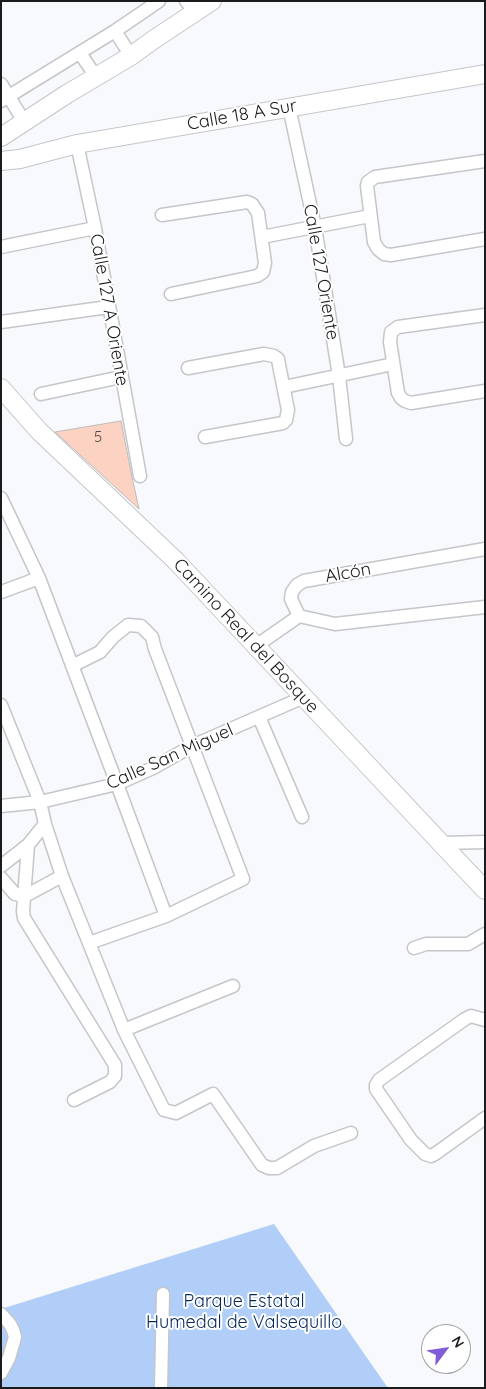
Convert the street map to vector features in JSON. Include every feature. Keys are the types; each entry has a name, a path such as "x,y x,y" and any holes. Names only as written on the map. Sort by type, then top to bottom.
{"street":[{"path":"5,99 115,31 159,1"},
{"path":"1,137 67,94 131,56 153,40 191,7 212,1"},
{"path":"115,31 131,56"},
{"path":"80,53 96,77"},
{"name":"Calle 18 A Sur","path":"1,160 20,159 77,144 485,74"},
{"path":"1,84 5,99 25,123"},
{"name":"Calle 127 Oriente","path":"290,107 315,227 346,439"},
{"name":"Calle 127 A Oriente","path":"77,144 140,476"},
{"path":"485,162 375,177 368,182 367,186 374,242 384,254 391,255 485,238"},
{"path":"162,216 247,202 258,213 262,237 265,268 257,276 171,294"},
{"path":"262,237 370,216"},
{"path":"1,246 94,228"},
{"path":"1,322 108,307"},
{"path":"485,315 398,327 394,329 390,336 398,393 401,398 411,403 485,391"},
{"path":"188,368 269,354 278,359 288,410 286,420 283,423 205,437"},
{"path":"284,387 393,364"},
{"path":"41,394 121,377"},
{"name":"Camino Real del Bosque","path":"1,388 39,431 176,561 485,890"},
{"path":"1,498 38,578 166,916"},
{"name":"Alcón","path":"299,616 291,599 292,592 297,585 304,581 485,549"},
{"path":"1,592 38,578"},
{"path":"256,646 299,616 335,624 485,606"},
{"path":"72,666 100,652 113,637 128,625 141,626 152,637 243,879 166,916 89,943"},
{"name":"Calle San Miguel","path":"1,806 40,802 117,784 153,768 192,746 304,697"},
{"path":"1,705 40,802 62,876 124,1030 164,1110 176,1113 213,1094 265,1168 277,1168 314,1146 351,1133"},
{"path":"259,717 302,817"},
{"path":"1,866 28,846 45,824"},
{"path":"442,843 485,842"},
{"path":"28,846 24,918 115,1065 115,1076 110,1082 74,1100"},
{"path":"1,878 14,894 25,896 62,876"},
{"path":"414,948 426,944 468,944 485,934"},
{"path":"124,1030 233,986"},
{"path":"485,1020 472,1016 465,1019 379,1080 376,1090 411,1140 425,1154 431,1156 485,1118"},
{"path":"161,1388 164,1294"},
{"path":"1,1314 14,1330 10,1358 1,1373"}],"green space":[{"name":"Parque Estatal Humedal de Valsequillo","path":"274,1224 388,1388 1,1388 1,1309"}],"building":[{"path":"121,421 132,477 139,509 55,432"}]}
